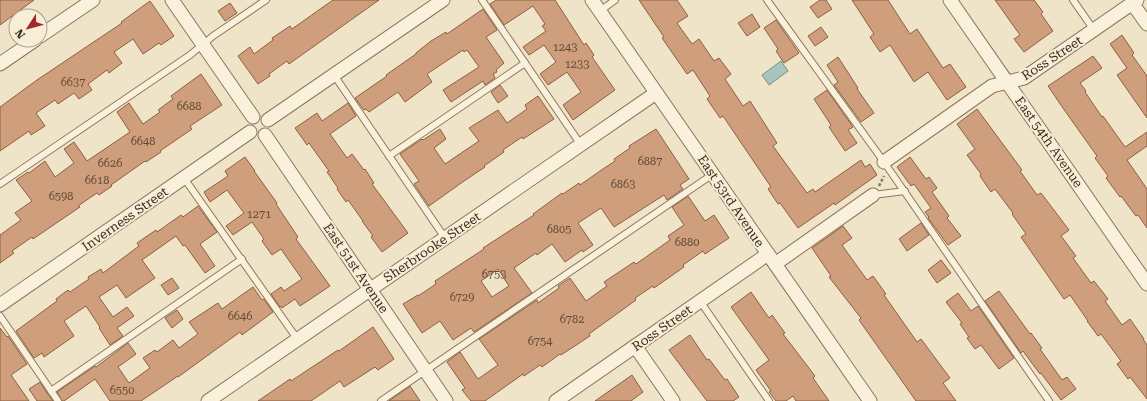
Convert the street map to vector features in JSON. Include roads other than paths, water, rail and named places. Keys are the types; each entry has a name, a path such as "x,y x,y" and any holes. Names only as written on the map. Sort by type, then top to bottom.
{"street":[{"path":"48,31 93,0"},
{"path":"172,0 253,117"},
{"path":"268,120 443,0"},
{"name":"East 54th Avenue","path":"950,0 1147,284"},
{"path":"1135,2 1147,24"},
{"name":"Ross Street","path":"886,165 992,86 1024,78 1135,2"},
{"name":"East 53rd Avenue","path":"596,5 870,401"},
{"path":"0,64 23,48"},
{"name":"Sherbrooke Street","path":"208,401 656,93"},
{"path":"259,115 266,117 268,120 270,129 265,135 259,137 250,132 248,125 253,117 259,115"},
{"name":"Inverness Street","path":"0,305 250,132"},
{"name":"East 51st Avenue","path":"265,135 446,401"},
{"name":"Ross Street","path":"563,399 635,346 700,301 771,259 873,195"},
{"path":"635,346 673,401"}],"lane":[{"path":"0,184 190,55 213,36 266,0"},
{"path":"482,0 581,144"},
{"path":"596,5 615,0"},
{"path":"767,0 905,192 1049,401"},
{"path":"1073,0 1094,30"},
{"path":"389,156 525,63"},
{"path":"334,75 445,238"},
{"path":"381,401 713,174"},
{"path":"184,178 298,340"},
{"name":"Ross Street","path":"873,195 905,192"},
{"path":"51,391 242,259"},
{"path":"700,301 769,401"},
{"path":"0,316 58,401"}],"water":[{"path":"781,61 788,71 769,85 762,75"}]}
